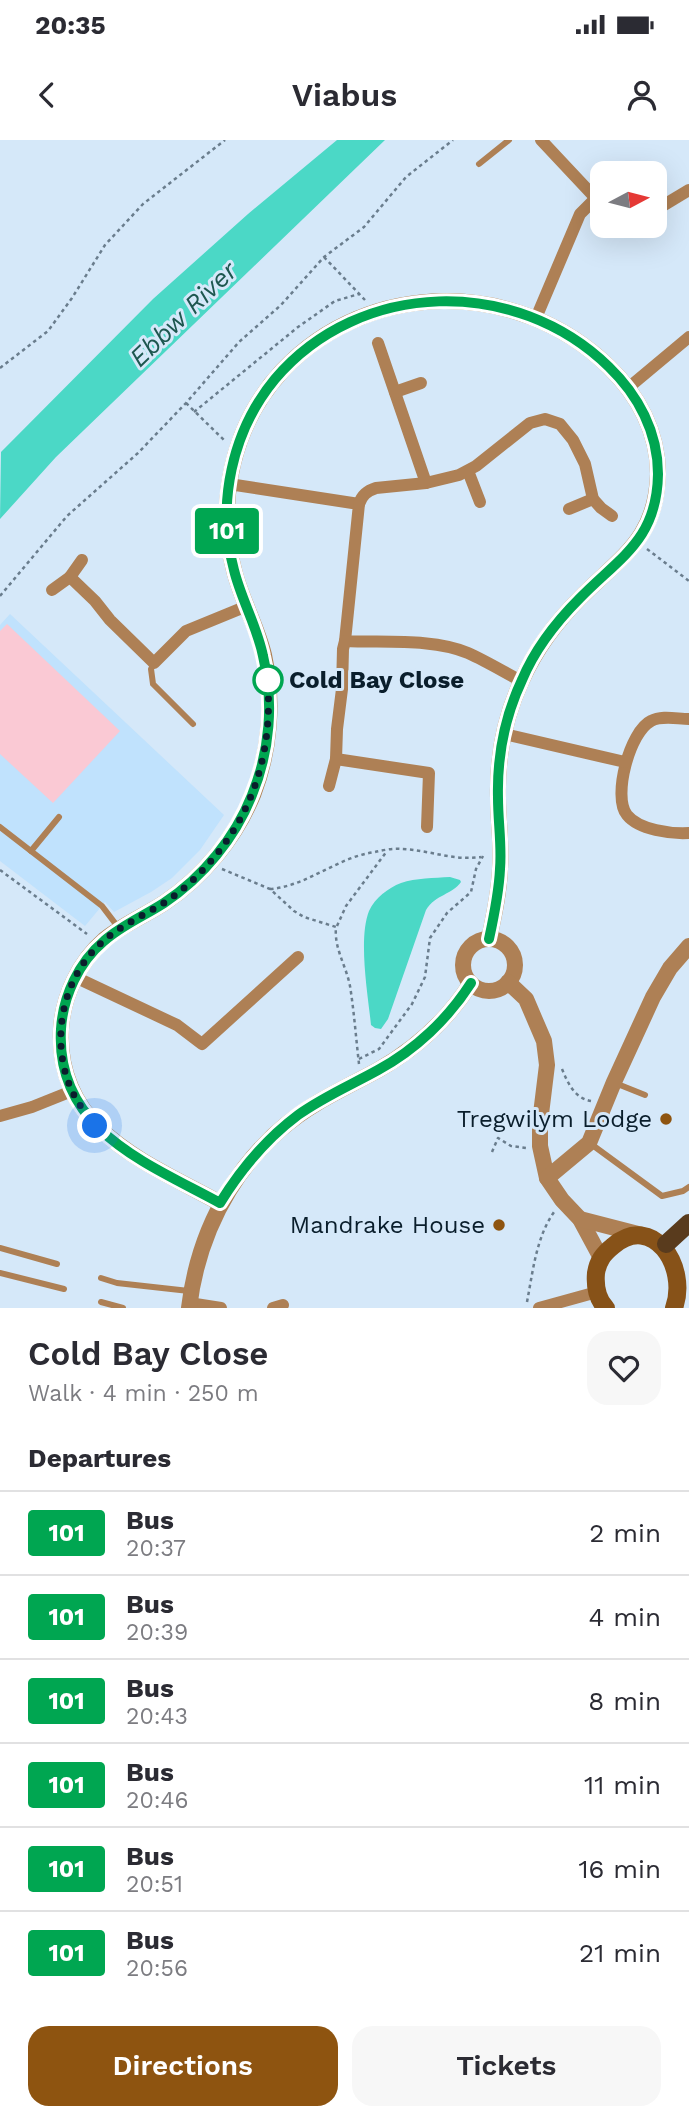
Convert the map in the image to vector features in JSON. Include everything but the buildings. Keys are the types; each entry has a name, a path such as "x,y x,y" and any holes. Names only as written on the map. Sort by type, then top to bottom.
{"main road":[{"path":"659,1240 689,1223"},
{"path":"601,1300 595,1283 601,1258 618,1241 637,1236 659,1240 678,1257 687,1292 674,1308"}],"street":[{"path":"541,140 590,193"},
{"path":"667,203 689,190"},
{"path":"536,318 580,214 590,207"},
{"path":"220,1203 111,1141 82,1110 64,1068 60,1044 67,998 75,977 100,944 118,929 172,897 210,863 234,831 253,795 268,736 269,695 258,635 239,587 227,526 229,484 236,451 259,400 289,365 326,335 350,322 375,312 409,304 446,300 492,304 536,318 589,349 628,388 646,417 657,454 656,493 645,528 625,556 584,593 554,627 521,681 504,734 498,779 500,869 489,939"},
{"path":"628,388 689,337"},
{"path":"378,343 426,483"},
{"path":"395,392 421,383"},
{"path":"329,786 336,759 342,658 362,496 368,491 426,483 468,471 530,423 537,420 552,421 565,430 580,452 593,499 612,516"},
{"path":"468,471 480,502"},
{"path":"229,484 359,504"},
{"path":"569,509 593,499"},
{"path":"52,590 70,577 82,560"},
{"path":"70,577 154,663 186,631 247,606"},
{"path":"345,641 423,644 453,649 468,653 521,681"},
{"path":"689,719 664,718 649,721 637,734 625,762 621,801 627,816 634,821 654,829 689,833"},
{"path":"504,734 625,762"},
{"path":"336,759 429,773 427,827"},
{"path":"489,939 507,946 515,964 508,982 500,989 489,991 479,989 471,983 465,975 463,965 471,946 489,939"},
{"path":"547,1178 589,1143 653,997 670,968 689,946"},
{"path":"75,977 177,1025 202,1044 298,957"},
{"path":"508,982 526,999 544,1041 547,1065 540,1146 547,1178 562,1200 580,1219 601,1258"},
{"path":"220,1308 190,1301 201,1250 220,1203 244,1168 284,1126 315,1103 397,1058 422,1039 447,1015 471,983"},
{"path":"0,1116 32,1108 72,1091"},
{"path":"580,1219 659,1240"},
{"path":"539,1308 601,1300"}],"lane":[{"path":"480,164 509,140"},
{"path":"154,663 151,669 153,684 193,724"},
{"path":"31,851 59,817"},
{"path":"0,827 102,906 118,929"},
{"path":"611,1090 645,1095"},
{"path":"589,1143 662,1196 683,1191 689,1186"},
{"path":"0,1248 57,1264"},
{"path":"0,1273 64,1289"},
{"path":"101,1278 190,1301"},
{"path":"101,1302 123,1308"}],"path":[{"path":"0,368 48,331 105,245 143,204 225,140"},
{"path":"0,596 67,516 138,453 239,342 281,305 324,257 364,228 406,177 453,140"},
{"path":"324,257 375,312"},
{"path":"194,412 307,320 335,301 359,294"},
{"path":"186,403 236,451"},
{"path":"637,541 689,581"},
{"path":"358,1059 379,1049 412,1004 425,977 430,937 447,912 471,892 476,869 483,856 500,839"},
{"path":"270,889 296,885 362,855 400,848 462,859 483,856"},
{"path":"360,1079 349,983 335,938 346,906 387,851"},
{"path":"210,863 270,889 304,917 337,927"},
{"path":"0,870 100,944"},
{"path":"545,1051 561,1065 569,1085 582,1099 590,1101 611,1090"},
{"path":"492,1152 498,1138 512,1146 540,1146"},
{"path":"527,1302 543,1232 562,1200"}],"shaded area":[{"path":"10,614 224,815 200,850 172,878 114,912 105,902 85,926 0,861 0,625"},
{"path":"7,624 120,731 53,803 0,754 0,631"}],"water":[{"name":"Ebbw River","path":"337,140 385,140 56,457 0,519 1,452 153,299 248,214"},
{"path":"450,877 461,882 426,910 388,1019 381,1029 375,1028 371,1025 365,967 364,936 369,911 382,894 401,883"}],"bus line":[{"name":"101","path":"471,983 447,1015 414,1046 379,1069 315,1103 284,1126 244,1168 220,1203 111,1141 82,1110 64,1068 60,1044 62,1020 75,977 86,960 118,929 164,903 196,878 234,831 253,795 259,775 268,736 267,675 258,635 233,568 227,526 232,467 250,416 282,371 326,335 375,312 427,301 464,301 501,306 536,318 572,337 617,374 638,401 653,435 657,454 656,493 645,528 625,556 584,593 554,627 521,681 511,708 500,757 500,869 489,939"}],"place":[{"name":"Cold Bay Close","path":"268,680"},
{"name":"Tregwilym Lodge","path":"666,1119"},
{"name":"Mandrake House","path":"499,1225"}],"route":[{"path":"95,1126 72,1091 60,1044 62,1020 75,977 100,944 118,929 164,903 196,878 234,831 253,795 264,756 269,716 267,675 268,680"}]}
